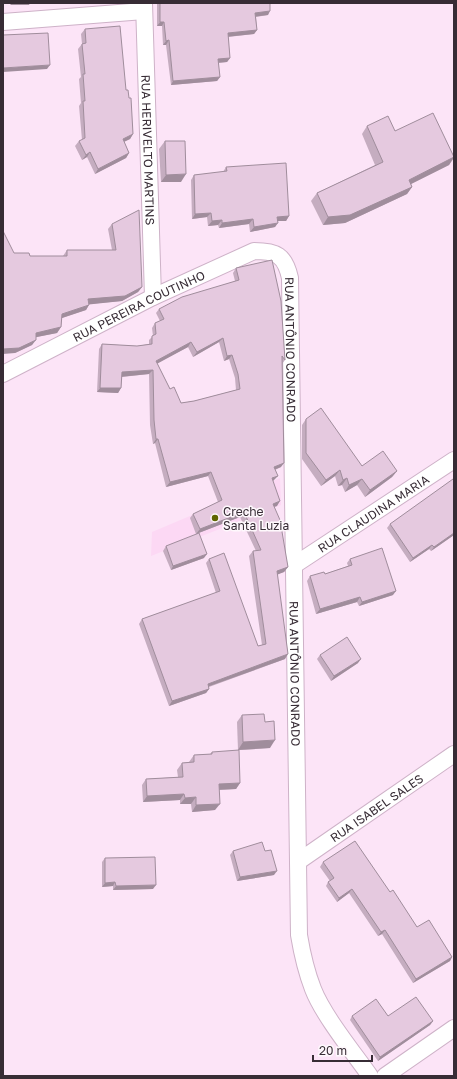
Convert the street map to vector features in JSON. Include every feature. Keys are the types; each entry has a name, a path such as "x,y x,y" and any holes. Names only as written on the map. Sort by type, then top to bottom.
{"street":[{"path":"3,22 144,7"},
{"name":"RUA HERIVELTO MARTINS","path":"144,7 153,296"},
{"name":"RUA PEREIRA COUTINHO","path":"3,374 153,296 254,251 268,251 278,255"},
{"name":"RUA ANTÔNIO CONRADO","path":"278,255 287,264 290,278 299,935 304,960 313,990 329,1017 370,1076"},
{"name":"RUA CLAUDINA MARIA","path":"293,566 454,460"},
{"name":"RUA ISABEL SALES","path":"299,861 454,754"},
{"path":"385,1076 454,1028"}],"shaded area":[{"name":"Creche Santa Luzia","path":"280,478 281,505 151,556 152,532"}],"building":[{"path":"160,3 270,3 270,11 255,13 257,30 228,33 230,58 218,59 220,77 173,81 169,40 166,41 164,22 160,22"},
{"path":"120,26 126,90 128,90 129,98 131,98 133,134 123,139 129,153 98,169 90,152 86,155 79,141 85,138 83,74 85,74 82,44 86,43 85,29"},
{"path":"48,33 50,65 3,68 3,35"},
{"path":"433,113 454,157 409,180 412,187 350,215 328,217 317,193 383,162 367,126 388,116 395,131"},
{"path":"165,141 185,141 186,174 166,175"},
{"path":"286,163 289,216 277,217 278,223 254,227 253,219 222,223 222,220 212,221 211,213 195,214 194,175 227,171 226,167"},
{"path":"139,210 142,287 125,296 88,299 89,305 62,314 61,327 36,333 36,340 19,348 3,349 3,231 14,253 29,253 30,256 67,256 67,250 116,250 112,224"},
{"path":"272,260 281,301 285,360 282,356 284,463 274,467 278,476 272,478 280,501 273,504 280,520 288,567 277,571 288,654 208,684 209,689 172,701 142,619 220,591 209,559 224,553 258,646 266,644 253,551 261,550 244,512 200,529 193,514 222,500 211,472 170,482 158,439 156,439 153,370 122,372 121,388 100,388 102,344 137,346 152,344 152,336 156,334 155,323 164,319 159,309 182,297 239,280 236,268","holes":["223,338 227,356 232,355 238,374 240,389 181,403 174,387 170,389 156,361 191,342 197,352"]},
{"path":"321,408 362,466 383,451 397,471 370,490 362,479 349,485 347,478 343,480 340,470 326,480 306,453 306,419"},
{"path":"453,479 454,533 434,547 432,545 413,558 390,524"},
{"path":"199,533 207,554 173,566 166,546"},
{"path":"382,548 396,591 362,602 360,597 320,609 310,576 324,572 325,574 352,565 350,559"},
{"path":"347,637 361,659 334,676 320,655"},
{"path":"264,714 265,722 274,721 275,740 243,742 242,715"},
{"path":"239,750 240,783 219,784 220,804 196,805 196,797 185,798 184,794 147,796 146,779 183,777 182,763 194,762 194,755"},
{"path":"355,841 390,892 393,890 417,927 429,920 452,957 416,979 385,930 381,932 352,889 339,898 328,882 334,878 323,862"},
{"path":"262,842 265,851 271,850 277,871 240,877 233,851"},
{"path":"155,857 156,885 116,886 115,882 105,883 105,858"},
{"path":"416,997 433,1021 380,1057 352,1016 376,999 388,1016"}],"place":[{"name":"Creche Santa Luzia","path":"215,518"}]}
